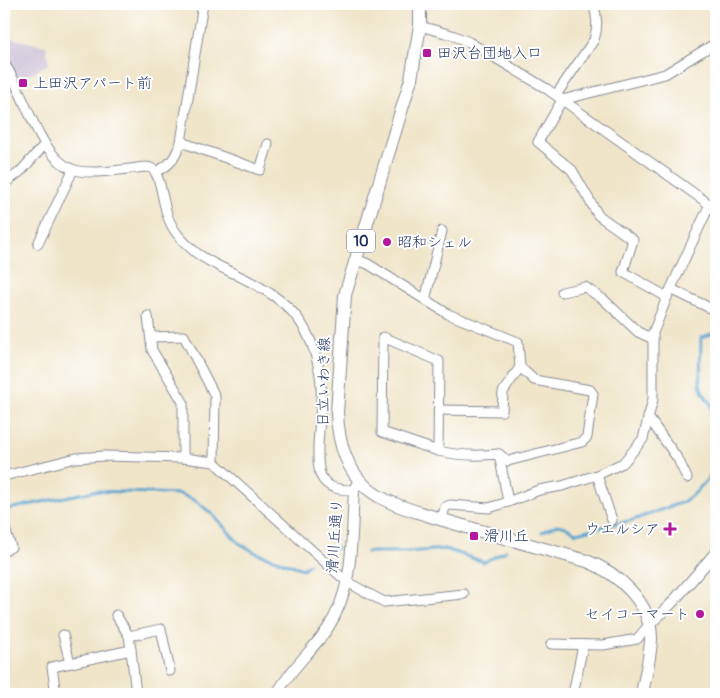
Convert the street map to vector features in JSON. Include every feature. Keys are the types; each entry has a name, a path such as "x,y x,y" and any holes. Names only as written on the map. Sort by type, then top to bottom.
{"main road":[{"name":"日立いわき線","path":"420,4 420,26 411,78 343,305 337,413 342,448 356,484 368,488 386,500 404,508 601,566 626,586 636,597 649,626 651,637 642,694"}],"street":[{"path":"156,172 167,166 175,158 181,142 202,4"},
{"path":"593,4 597,22 594,40 559,97 538,142 572,170 598,215 633,240 623,272 669,293 716,311"},
{"path":"420,26 469,42 559,97 713,207 669,293 653,333 654,399 643,439 624,462 597,475 562,486 539,490 489,508 450,505 445,507 442,519"},
{"path":"559,97 665,74 716,43"},
{"path":"4,63 53,156 73,170 104,171 152,168 156,172 170,222 180,239 198,254 262,287 284,302 296,316 306,332 320,372 318,455 321,476 332,487 342,490 356,484"},
{"path":"181,142 260,170 268,144"},
{"path":"4,184 21,171 45,144"},
{"path":"38,244 73,170"},
{"path":"425,300 442,231"},
{"path":"356,259 368,264 448,314 518,342 520,367 503,392 502,411 439,410"},
{"path":"562,292 585,287 604,300 638,332 653,339"},
{"path":"148,316 152,350 183,402 183,458"},
{"path":"151,337 184,336 215,396 214,462"},
{"path":"438,451 438,361 383,337 382,432 438,451 456,456 499,454 508,461 582,442 587,436 593,394 590,390 534,380 520,367"},
{"path":"648,417 664,437 687,478"},
{"path":"499,454 508,502"},
{"path":"4,476 76,458 104,456 183,458 214,462 347,582 384,602 464,594"},
{"path":"597,475 612,520"},
{"name":"滑川丘通り","path":"276,694 290,673 327,629 339,606 347,582 352,551 356,484"},
{"path":"4,526 11,547 4,551"},
{"path":"551,644 604,645 637,639 671,604 716,552"},
{"path":"116,615 129,636 136,694"},
{"path":"129,636 161,629 170,671"},
{"path":"64,635 70,663"},
{"path":"573,694 584,645"},
{"path":"56,694 52,667 131,650"}],"shaded area":[{"path":"4,37 46,46 49,64 19,80 4,56"}],"waterway":[{"path":"716,332 701,338 700,384 703,393 711,404 716,441"},
{"path":"542,532 559,525 576,533 633,520 683,502 695,493 716,470"},
{"path":"4,510 94,491 180,494 196,501 212,514 239,543 256,553 303,569 309,564"},
{"path":"328,550 337,548"},
{"path":"367,552 407,552 445,549 484,562 506,551"}],"place":[{"name":"田沢台団地入口","path":"427,53"},
{"name":"上田沢アパート前","path":"23,83"},
{"name":"昭和シェル","path":"387,242"},
{"name":"ウエルシア","path":"670,529"},
{"name":"滑川丘","path":"474,536"},
{"name":"セイコーマート","path":"700,614"}]}
